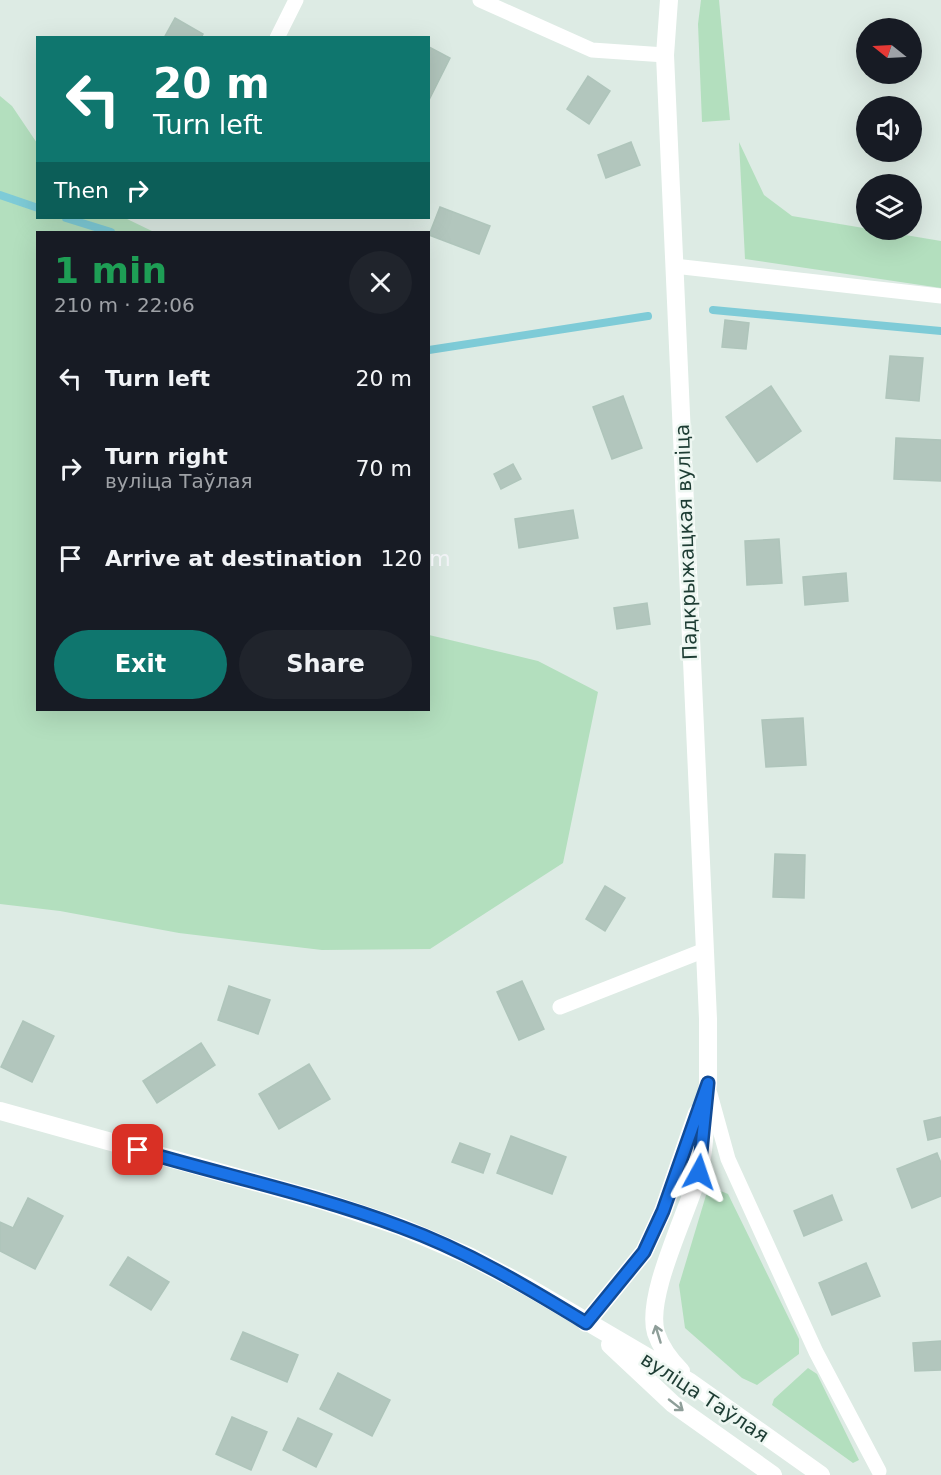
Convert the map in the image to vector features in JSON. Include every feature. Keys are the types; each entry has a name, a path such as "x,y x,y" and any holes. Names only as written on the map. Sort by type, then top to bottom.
{"main road":[{"name":"Падкрыжацкая вуліца","path":"669,0 665,55 705,950 708,1083"},
{"path":"586,1323 644,1252 663,1211 708,1083"},
{"path":"690,1382 665,1353 656,1332 654,1310 659,1283 699,1172 708,1083"},
{"name":"вуліца Таўлая","path":"0,1111 323,1201 401,1227 469,1256 528,1287 690,1382 821,1475"},
{"name":"вуліца Таўлая","path":"586,1323 674,1404 773,1475"}],"lane":[{"path":"278,36 296,0"},
{"path":"480,0 592,50 665,55"},
{"path":"674,266 941,296"},
{"path":"560,1007 705,950"},
{"path":"708,1083 728,1159 816,1352 879,1470"}],"green space":[{"path":"701,0 719,0 730,120 702,122 698,24"},
{"path":"0,96 12,106 36,142 36,219 127,219 152,231 36,231 36,711 430,711 430,635 538,661 598,692 563,863 430,949 322,950 179,933 60,911 0,904"},
{"path":"739,142 764,195 792,216 856,227 856,240 922,240 922,238 941,241 941,288 745,259"},
{"path":"716,1189 728,1194 799,1339 799,1354 757,1385 742,1378 685,1328 679,1285 707,1192"},
{"path":"808,1368 817,1374 859,1460 853,1463 772,1405 774,1399"}],"building":[{"path":"175,18 203,34 202,36 165,36"},
{"path":"430,48 450,58 430,98"},
{"path":"588,76 610,91 589,124 567,109"},
{"path":"631,142 640,165 606,178 598,155"},
{"path":"440,207 490,226 479,254 430,235"},
{"path":"725,320 749,323 746,349 722,347"},
{"path":"890,356 923,358 919,401 886,398"},
{"path":"771,386 801,431 757,462 726,417"},
{"path":"623,396 642,448 612,459 593,407"},
{"path":"896,438 941,440 941,481 894,479"},
{"path":"513,464 521,479 501,489 494,474"},
{"path":"573,510 578,538 519,548 515,519"},
{"path":"779,539 782,583 747,585 745,541"},
{"path":"846,573 848,601 805,605 803,577"},
{"path":"647,603 650,624 617,629 614,608"},
{"path":"803,718 806,765 766,767 762,720"},
{"path":"775,854 805,855 804,898 773,897"},
{"path":"605,886 625,898 605,931 586,919"},
{"path":"522,981 544,1029 519,1040 497,992"},
{"path":"229,986 270,1000 258,1034 218,1020"},
{"path":"23,1021 54,1036 32,1082 1,1067"},
{"path":"201,1043 215,1065 157,1103 143,1081"},
{"path":"309,1064 330,1099 279,1129 259,1094"},
{"path":"941,1117 941,1137 928,1140 924,1121"},
{"path":"511,1136 566,1157 552,1194 497,1173"},
{"path":"460,1143 490,1154 483,1173 452,1162"},
{"path":"937,1153 941,1163 941,1196 912,1208 897,1169"},
{"path":"832,1195 842,1220 804,1236 794,1211"},
{"path":"28,1198 63,1216 35,1269 0,1251 0,1222 13,1228"},
{"path":"128,1257 169,1282 151,1310 110,1285"},
{"path":"866,1263 880,1296 832,1315 819,1283"},
{"path":"243,1332 298,1355 287,1382 231,1359"},
{"path":"941,1341 941,1370 915,1371 913,1343"},
{"path":"338,1373 390,1400 372,1436 320,1409"},
{"path":"232,1417 267,1432 251,1470 216,1454"},
{"path":"298,1418 332,1434 316,1467 283,1450"}],"waterway":[{"path":"0,195 36,207"},
{"path":"69,219 108,231"},
{"path":"713,310 941,331"},
{"path":"430,350 648,316"}],"route":[{"path":"138,1150 323,1201 401,1227 469,1256 528,1287 586,1323 644,1252 663,1211 708,1083 699,1172"}]}
